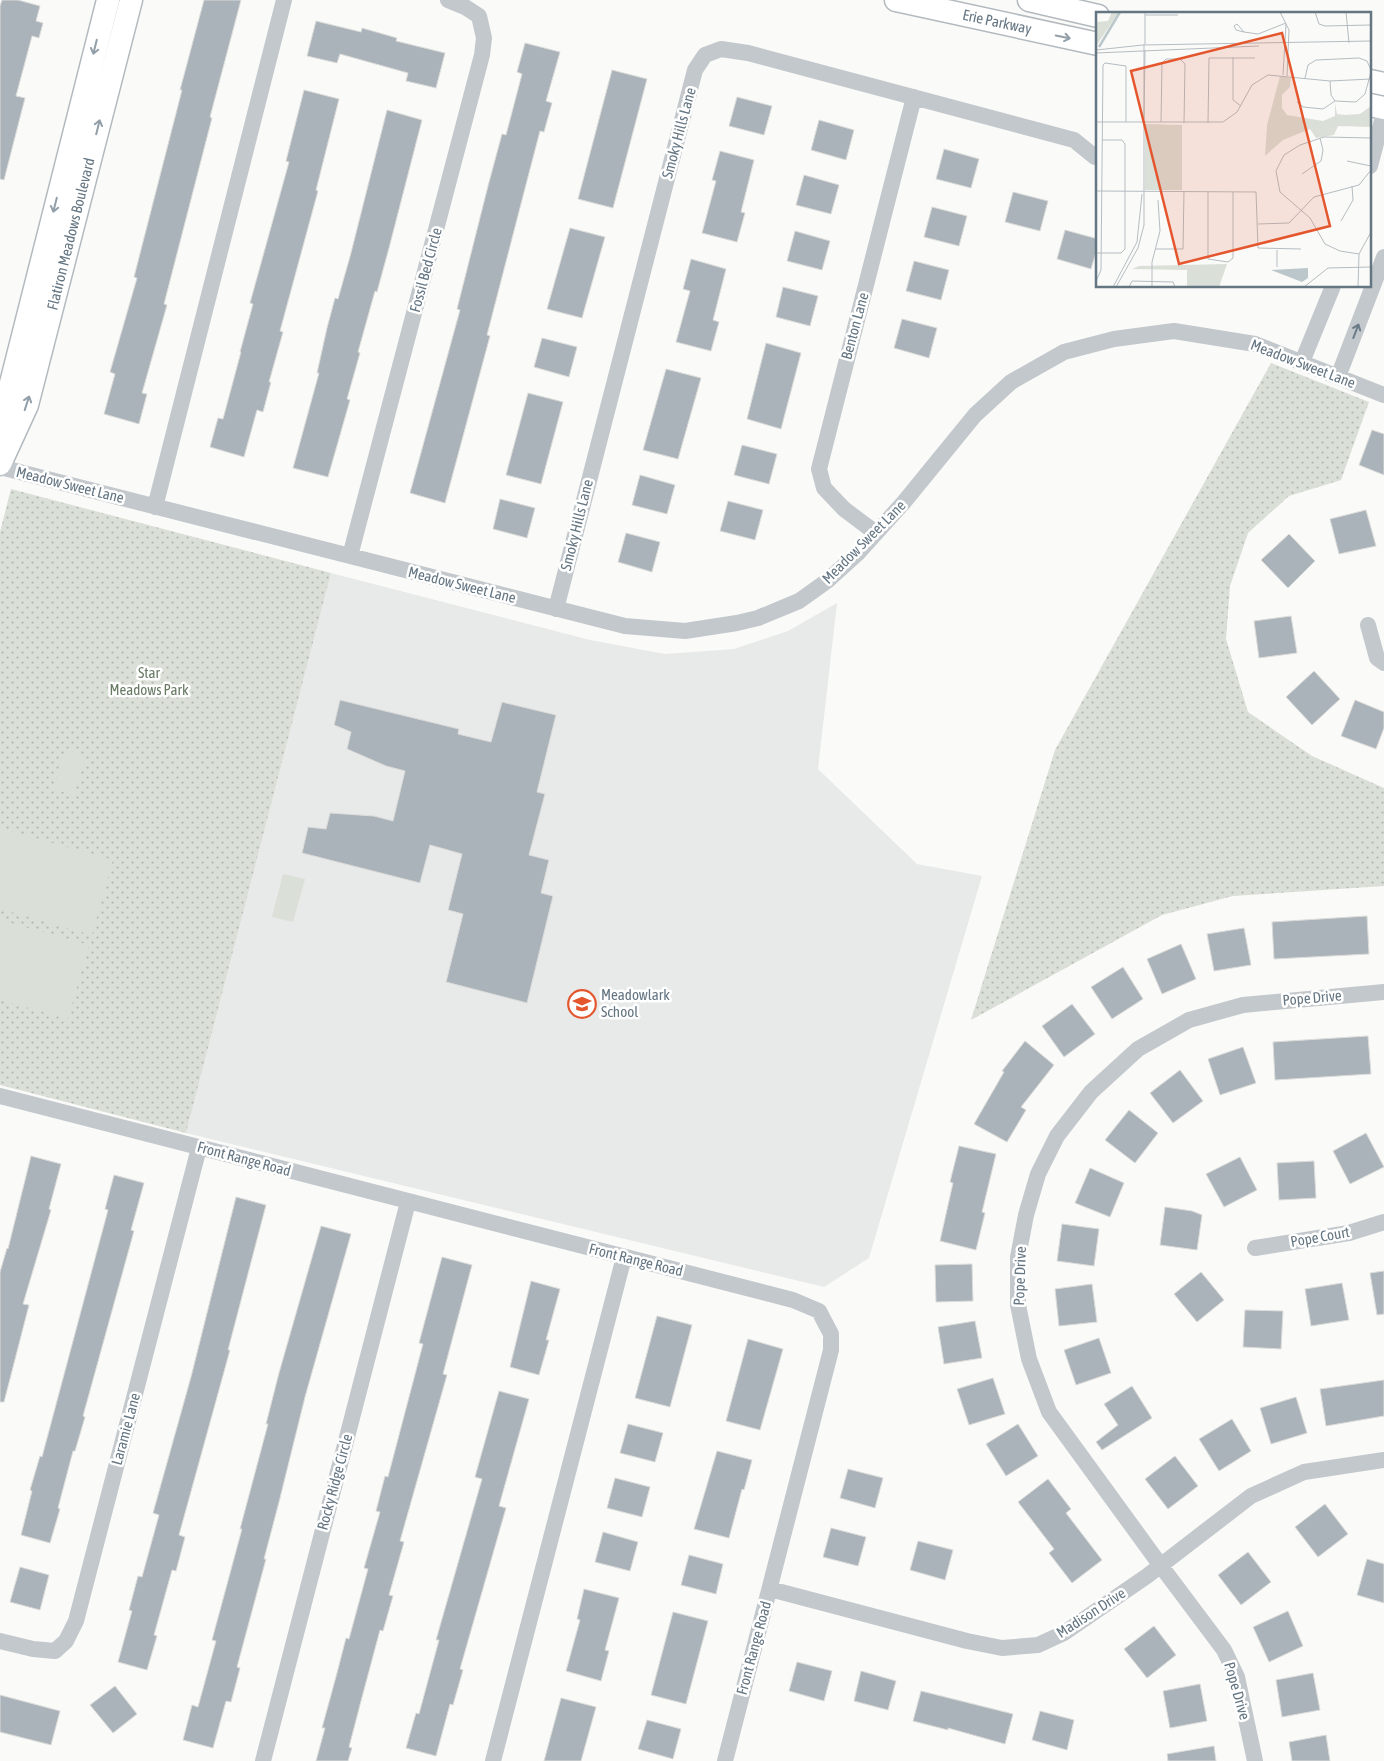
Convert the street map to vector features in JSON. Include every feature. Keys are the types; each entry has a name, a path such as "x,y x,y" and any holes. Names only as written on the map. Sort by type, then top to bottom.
{"street":[{"name":"Flatiron Meadows Boulevard","path":"0,454 6,403 108,0"},
{"name":"Flatiron Meadows Boulevard","path":"0,466 27,406 131,0"},
{"path":"155,507 284,0"},
{"name":"Fossil Bed Circle","path":"350,556 482,54 484,38 479,16 465,6 448,0"},
{"name":"Erie Parkway","path":"896,0 1096,44"},
{"name":"Erie Parkway","path":"1029,0 1096,16"},
{"name":"Smoky Hills Lane","path":"556,609 695,70 705,55 722,49 748,53 1074,140 1095,156"},
{"name":"Benton Lane","path":"876,533 844,509 824,488 819,469 914,97"},
{"path":"1372,158 1384,113"},
{"path":"1338,377 1384,257"},
{"path":"1302,362 1332,288"},
{"name":"Meadow Sweet Lane","path":"0,466 625,626 685,631 737,624 758,618 799,601 827,581 859,552 904,502 975,414 1011,382 1064,352 1114,339 1174,331 1255,344 1384,395"},
{"path":"1368,625 1378,658 1384,663"},
{"name":"Pope Drive","path":"1255,1761 1236,1677 1224,1650 1049,1412 1029,1359 1018,1306 1018,1257 1026,1215 1038,1174 1057,1136 1091,1092 1138,1049 1190,1020 1243,1005 1384,992"},
{"name":"Front Range Road","path":"0,1096 793,1300 819,1310 831,1334 831,1350 725,1761"},
{"name":"Laramie Lane","path":"0,1641 32,1649 55,1651 66,1641 76,1621 199,1148"},
{"name":"Rocky Ridge Circle","path":"263,1761 408,1202"},
{"name":"Pope Court","path":"1254,1248 1349,1233 1384,1222"},
{"path":"493,1761 624,1257"},
{"name":"Madison Drive","path":"770,1589 1002,1648 1038,1645 1064,1633 1161,1566 1251,1496 1304,1472 1384,1460"}],"shaded area":[{"name":"Meadowlark School","path":"331,573 590,640 665,654 734,649 788,631 837,603 818,769 917,864 982,876 869,1258 824,1287 186,1133"}],"green space":[{"path":"1271,363 1369,402 1341,480 1289,496 1248,533 1230,586 1226,639 1248,712 1312,756 1384,788 1384,886 1233,896 1162,915 971,1020 1055,750"},
{"name":"Star Meadows Park","path":"11,489 331,573 186,1133 0,1085 0,532"},
{"path":"65,749 86,755 74,795 53,789"},
{"path":"0,828 113,860 92,935 0,909"},
{"path":"283,874 305,879 293,922 272,917"},
{"path":"0,920 89,945 68,1019 0,1000"}],"building":[{"path":"2,0 18,0 40,6 36,21 43,23 39,38 32,36 16,96 25,98 4,180 0,179 0,6"},
{"path":"204,0 241,0 164,304 167,305 142,393 147,394 139,424 104,414 115,374 110,372 137,278 134,277"},
{"path":"316,21 361,32 362,28 397,38 396,41 445,53 436,88 406,81 408,73 340,54 337,63 307,56"},
{"path":"525,43 560,52 546,101 552,103 544,132 540,131 487,335 490,336 445,503 410,493 460,310 457,309 488,186 502,134 506,135 522,74 517,72"},
{"path":"612,70 647,79 613,208 578,199"},
{"path":"304,90 339,99 316,190 318,191 280,331 283,332 269,382 271,382 263,412 257,410 244,457 210,447 218,418 223,419 241,352 253,304 250,303 289,162 286,161"},
{"path":"737,97 772,106 764,135 729,126"},
{"path":"387,110 422,120 377,292 375,291 358,352 360,353 347,399 350,400 328,477 293,468 319,373 317,373 327,328 335,298 338,299 351,253"},
{"path":"819,120 854,130 846,160 811,150"},
{"path":"944,149 979,159 971,188 936,179"},
{"path":"720,151 754,160 741,212 745,213 737,242 702,233 716,181 712,180"},
{"path":"804,175 839,185 831,214 796,205"},
{"path":"1013,192 1048,201 1040,231 1005,222"},
{"path":"932,207 967,216 959,246 924,237"},
{"path":"570,228 605,237 582,318 547,309"},
{"path":"1065,230 1096,238 1096,252 1091,269 1057,259"},
{"path":"795,231 830,241 822,270 787,261"},
{"path":"691,259 726,269 713,320 719,322 711,351 676,342 690,291 683,289"},
{"path":"914,261 949,270 941,300 906,291"},
{"path":"783,287 818,296 810,326 776,317"},
{"path":"902,319 937,328 929,358 894,348"},
{"path":"542,338 577,347 569,377 534,367"},
{"path":"766,343 801,353 781,429 747,419"},
{"path":"666,369 701,378 678,459 643,450"},
{"path":"528,393 563,402 541,484 506,475"},
{"path":"1372,430 1384,434 1384,475 1359,465"},
{"path":"742,445 777,454 769,484 734,475"},
{"path":"640,475 675,485 667,514 632,505"},
{"path":"500,499 535,508 527,538 493,529"},
{"path":"728,501 763,510 755,540 720,531"},
{"path":"1366,510 1376,546 1339,554 1330,519"},
{"path":"626,533 660,542 652,572 618,562"},
{"path":"1289,534 1315,561 1288,588 1261,560"},
{"path":"1291,616 1297,653 1259,658 1254,621"},
{"path":"1314,671 1340,699 1312,725 1286,697"},
{"path":"340,700 459,729 458,734 491,742 502,702 556,715 537,792 545,794 529,855 549,860 541,893 553,896 527,1003 446,982 463,914 448,910 462,854 430,845 420,883 302,853 308,827 326,829 330,813 374,816 393,821 405,771 386,766 347,749 351,732 334,725"},
{"path":"1355,700 1384,712 1384,728 1376,749 1341,736"},
{"path":"1367,916 1369,954 1274,959 1272,922"},
{"path":"1244,928 1251,965 1214,971 1207,934"},
{"path":"1181,944 1196,979 1162,994 1147,959"},
{"path":"1123,967 1143,999 1112,1019 1091,987"},
{"path":"1072,1004 1095,1034 1064,1057 1042,1026"},
{"path":"1368,1036 1371,1074 1275,1080 1273,1042"},
{"path":"1025,1041 1054,1065 1021,1107 1026,1110 1007,1142 974,1124 1004,1072 1002,1071"},
{"path":"1243,1047 1256,1083 1220,1095 1208,1059"},
{"path":"1180,1070 1203,1101 1173,1123 1150,1093"},
{"path":"1129,1110 1158,1133 1135,1163 1105,1140"},
{"path":"1366,1133 1384,1167 1350,1184 1333,1151"},
{"path":"959,1146 996,1154 982,1212 985,1213 976,1250 940,1241 953,1183 950,1182"},
{"path":"31,1156 61,1164 49,1209 51,1210 23,1304 29,1305 4,1402 0,1402 0,1272 8,1249"},
{"path":"1240,1157 1257,1190 1224,1207 1206,1174"},
{"path":"1314,1161 1316,1198 1279,1200 1277,1163"},
{"path":"1090,1168 1124,1183 1110,1217 1075,1203"},
{"path":"114,1175 144,1183 131,1230 134,1231 83,1416 85,1417 75,1451 73,1451 50,1543 21,1535 32,1491 30,1490 40,1456 42,1457 108,1210 105,1209"},
{"path":"236,1197 266,1205 228,1350 230,1350 179,1535 185,1537 176,1571 172,1570 154,1635 157,1636 147,1670 118,1662 132,1611 129,1610 138,1576 142,1577 159,1515 153,1513 191,1377"},
{"path":"1165,1207 1192,1211 1202,1215 1197,1250 1160,1245"},
{"path":"1062,1224 1099,1229 1094,1266 1057,1261"},
{"path":"321,1226 351,1234 305,1397 264,1559 266,1559 237,1667 240,1668 231,1702 226,1701 213,1748 183,1740 192,1705 198,1707 216,1641 212,1640 242,1529 240,1529 268,1424 266,1424"},
{"path":"442,1257 472,1265 443,1374 447,1375 400,1541 404,1542 389,1595 393,1596 383,1631 380,1630 349,1747 352,1748 348,1761 316,1761 325,1728 322,1728 346,1638 349,1639 368,1569 364,1568 380,1512 376,1511 385,1476 388,1477 423,1344 419,1343"},
{"path":"972,1264 973,1301 936,1302 935,1265"},
{"path":"1384,1271 1384,1314 1377,1315 1370,1273"},
{"path":"1201,1272 1224,1300 1197,1322 1174,1294"},
{"path":"531,1281 560,1289 546,1340 549,1340 539,1375 510,1367"},
{"path":"1342,1283 1349,1320 1311,1326 1305,1289"},
{"path":"1092,1284 1097,1322 1059,1326 1055,1289"},
{"path":"1245,1310 1283,1311 1281,1349 1243,1347"},
{"path":"657,1316 692,1325 670,1407 635,1398"},
{"path":"975,1321 982,1358 944,1364 938,1327"},
{"path":"1099,1338 1111,1373 1076,1385 1064,1350"},
{"path":"748,1339 783,1349 760,1430 726,1421"},
{"path":"993,1378 1005,1414 969,1425 957,1389"},
{"path":"1384,1380 1384,1416 1326,1426 1320,1389"},
{"path":"1132,1386 1152,1418 1102,1450 1096,1442 1118,1425 1104,1404"},
{"path":"499,1391 529,1399 499,1506 506,1508 460,1669 463,1670 453,1705 450,1704 436,1756 406,1748 416,1713 419,1714 439,1640 436,1640 482,1479 475,1477"},
{"path":"1296,1397 1307,1433 1271,1444 1260,1408"},
{"path":"1232,1419 1251,1451 1219,1471 1199,1439"},
{"path":"628,1424 663,1433 655,1462 620,1453"},
{"path":"1018,1424 1038,1456 1006,1476 986,1444"},
{"path":"717,1451 752,1460 729,1538 694,1529"},
{"path":"1175,1456 1198,1486 1168,1509 1145,1479"},
{"path":"848,1469 883,1478 875,1508 840,1498"},
{"path":"615,1478 650,1487 642,1517 607,1508"},
{"path":"1048,1479 1071,1509 1066,1513 1102,1560 1072,1583 1049,1553 1054,1549 1018,1502"},
{"path":"1325,1504 1348,1534 1318,1557 1295,1527"},
{"path":"831,1528 866,1537 858,1566 823,1557"},
{"path":"603,1532 638,1542 630,1571 595,1562"},
{"path":"918,1541 953,1550 945,1580 910,1570"},
{"path":"1248,1552 1271,1582 1241,1605 1218,1575"},
{"path":"689,1555 723,1564 716,1594 681,1585"},
{"path":"1367,1559 1384,1564 1384,1603 1357,1595"},
{"path":"20,1567 49,1575 40,1610 10,1602"},
{"path":"584,1589 619,1598 605,1650 609,1651 601,1681 566,1671 580,1620 577,1619"},
{"path":"1288,1611 1303,1646 1269,1662 1253,1627"},
{"path":"673,1612 708,1621 686,1704 651,1695"},
{"path":"1154,1626 1176,1655 1147,1678 1124,1649"},
{"path":"797,1662 832,1671 824,1701 789,1691"},
{"path":"861,1671 896,1681 888,1710 854,1701"},
{"path":"1313,1673 1320,1710 1282,1717 1276,1680"},
{"path":"1200,1684 1207,1721 1170,1728 1163,1691"},
{"path":"115,1686 137,1714 113,1733 90,1705"},
{"path":"921,1691 1013,1714 1005,1744 948,1728 948,1730 913,1721"},
{"path":"0,1695 60,1711 51,1745 0,1732"},
{"path":"561,1698 596,1707 581,1761 544,1761"},
{"path":"1040,1711 1074,1720 1067,1750 1032,1740"},
{"path":"647,1720 681,1729 673,1759 638,1749"},
{"path":"1326,1735 1330,1761 1292,1761 1289,1742"},
{"path":"1214,1746 1216,1761 1168,1761 1167,1754"}],"place":[{"name":"Meadowlark School","path":"582,1004"}]}
